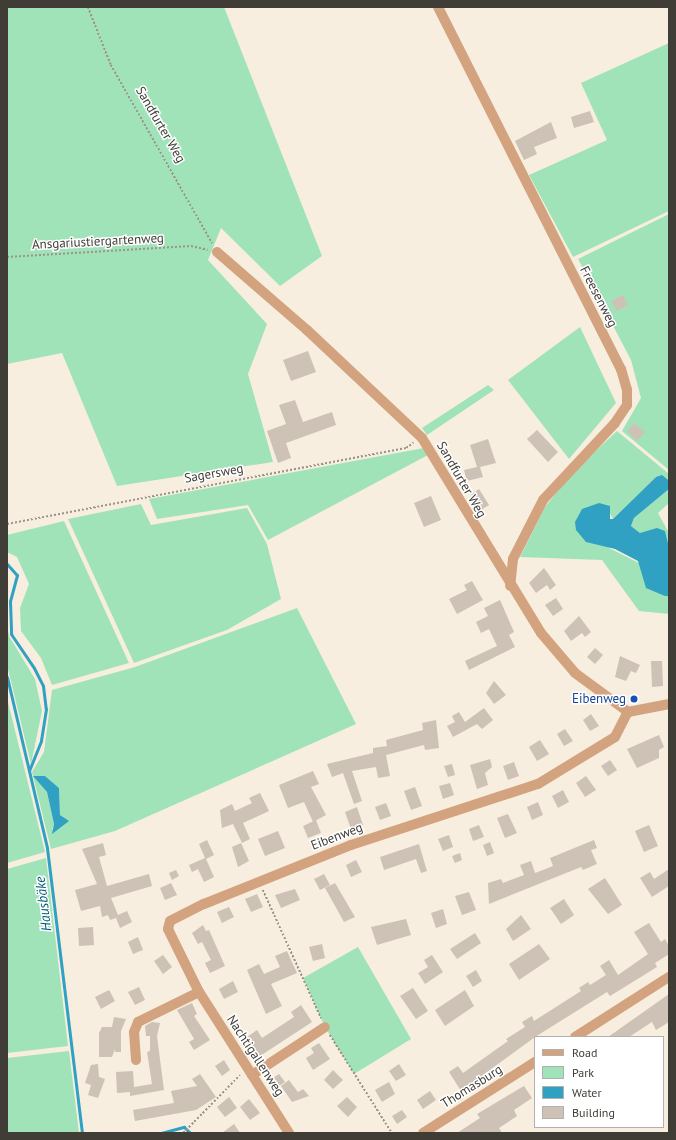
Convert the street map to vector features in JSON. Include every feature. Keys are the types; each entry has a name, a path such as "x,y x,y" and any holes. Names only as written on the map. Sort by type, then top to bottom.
{"street":[{"name":"Freesenweg","path":"438,7 621,369 627,390 627,405 615,423 542,500 513,559 510,586"},
{"name":"Sandfurter Weg","path":"217,252 307,330 422,438 510,586 541,633 576,674 628,712"},
{"path":"628,712 669,704"},
{"name":"Eibenweg","path":"173,940 168,929 176,916 260,881 373,837 538,784 615,737 628,712"},
{"name":"Nachtigallenweg","path":"173,940 199,992 289,1133"},
{"path":"577,1036 669,977"},
{"path":"136,1060 134,1032 138,1022 199,992"},
{"path":"249,1071 325,1027"},
{"name":"Thomasburg","path":"423,1133 534,1063"}],"path":[{"name":"Sandfurter Weg","path":"88,7 111,65 217,252"},
{"name":"Ansgariustiergartenweg","path":"7,257 191,246 217,252"},
{"name":"Sagersweg","path":"7,524 406,448 422,438"},
{"path":"260,881 325,1027 392,1133"},
{"path":"184,1132 249,1071"}],"green space":[{"path":"7,7 224,7 322,256 280,286 221,228 208,260 267,324 248,374 273,462 117,486 62,353 7,364"},
{"path":"669,43 669,211 573,257 529,175 607,140 581,83"},
{"path":"669,214 669,470 622,431 641,398 631,360 578,259"},
{"path":"580,327 616,403 569,459 508,380"},
{"path":"488,385 494,390 427,435 422,428"},
{"path":"617,431 669,474 669,483 656,477 613,519 605,504 609,548 641,564 665,596 669,596 669,614 639,611 602,560 520,557 545,507 571,474"},
{"path":"424,448 428,455 268,540 248,505 157,519 149,499"},
{"path":"669,489 669,503 658,513 669,533 669,547 665,531 640,533 631,526 634,518"},
{"path":"141,504 151,525 247,508 267,544 281,599 227,630 134,663 68,519"},
{"path":"64,521 129,663 52,685 41,658 21,631 20,608 29,584 17,557 7,552 7,535"},
{"path":"297,608 356,724 115,831 51,849 32,772 44,752 52,690 135,667","holes":["34,776 45,776 59,788 60,815 65,819 52,830 54,824 47,792"]},
{"path":"7,624 9,636 35,679 42,711 31,764 7,665"},
{"path":"7,698 45,852 7,863"},
{"path":"46,858 68,1046 7,1053 7,869"},
{"path":"358,947 411,1039 354,1074 325,1027 303,978"},
{"path":"69,1051 79,1133 7,1133 7,1058"}],"water":[{"path":"662,475 668,480 669,489 634,518 631,526 640,533 657,528 665,531 669,547 669,596 665,596 646,588 638,561 615,549 586,542 576,530 575,522 582,509 599,503 610,506 610,519 613,519 656,477"},
{"path":"33,776 45,776 59,788 60,815 69,821 52,834 54,824 47,792"}],"building":[{"path":"590,111 594,122 574,128 571,117"},
{"path":"551,122 557,138 534,147 537,154 524,160 515,141"},
{"path":"623,295 628,305 617,311 611,301"},
{"path":"308,351 316,372 291,381 283,360"},
{"path":"295,400 303,422 332,412 336,425 286,443 291,458 278,463 267,431 286,424 279,405"},
{"path":"634,423 645,432 637,441 627,431"},
{"path":"537,430 558,452 548,462 527,439"},
{"path":"488,439 496,463 480,467 483,477 467,481 464,470 477,467 470,445"},
{"path":"479,489 489,505 481,510 471,494"},
{"path":"431,496 441,520 424,527 414,503"},
{"path":"544,568 556,585 550,590 547,585 536,593 529,583"},
{"path":"472,581 483,600 457,614 449,599 467,590 464,585"},
{"path":"556,598 563,609 553,616 545,605"},
{"path":"500,600 514,632 509,635 515,647 469,670 465,661 497,646 489,629 481,633 476,622 488,616 484,608"},
{"path":"579,616 591,632 585,637 582,633 571,641 564,631"},
{"path":"595,648 603,655 595,664 587,657"},
{"path":"620,656 640,665 636,673 631,671 626,681 615,677"},
{"path":"651,661 662,661 663,686 652,687"},
{"path":"494,681 506,695 494,704 486,693"},
{"path":"484,708 493,720 482,729 477,724 453,737 447,726 455,722 452,716 459,712 465,722"},
{"path":"591,714 599,726 590,731 583,720"},
{"path":"436,720 439,748 425,750 424,745 386,755 390,776 378,778 376,767 352,771 362,801 354,804 343,773 332,777 327,764 373,753 373,748 387,746 386,740 423,730 422,723"},
{"path":"565,729 573,741 564,746 557,734"},
{"path":"659,735 664,747 659,750 659,758 637,768 627,749"},
{"path":"540,740 549,754 537,761 529,747"},
{"path":"490,759 492,767 485,773 488,785 477,789 470,765"},
{"path":"610,760 617,770 608,776 601,766"},
{"path":"514,762 519,776 508,780 503,766"},
{"path":"452,764 455,775 448,777 444,766"},
{"path":"313,771 319,784 311,787 326,815 313,822 304,802 288,808 279,785"},
{"path":"586,776 596,790 585,797 576,783"},
{"path":"450,783 454,795 443,799 439,786"},
{"path":"415,787 422,806 411,810 404,791"},
{"path":"563,790 569,802 558,808 552,796"},
{"path":"260,793 269,811 243,823 250,839 242,843 233,824 222,828 220,810 232,804 235,811 252,803 249,798"},
{"path":"538,802 543,815 532,820 527,807"},
{"path":"386,803 391,816 380,820 375,807"},
{"path":"357,807 363,825 351,829 345,812"},
{"path":"508,814 517,833 505,838 497,818"},
{"path":"316,820 321,833 308,838 303,826"},
{"path":"479,825 484,837 473,841 469,829"},
{"path":"649,825 658,846 644,852 635,831"},
{"path":"278,831 285,848 265,856 258,839"},
{"path":"449,835 453,847 443,851 438,839"},
{"path":"207,840 214,855 206,859 214,877 204,882 198,869 192,872 189,865 205,858 199,844"},
{"path":"594,840 597,848 591,850 597,864 583,870 581,867 489,904 488,883 501,879 503,883 524,875 520,865 531,861 535,873 553,866 550,858"},
{"path":"490,842 494,853 487,856 483,845"},
{"path":"103,843 106,855 99,857 107,886 149,874 152,886 111,898 118,915 127,911 132,922 120,928 116,918 110,920 108,915 102,917 100,906 81,911 75,890 97,884 82,849"},
{"path":"241,843 249,861 238,867 232,847"},
{"path":"419,844 427,871 421,873 416,859 384,870 380,857"},
{"path":"460,853 462,860 455,863 452,856"},
{"path":"356,860 362,872 351,877 346,865"},
{"path":"669,869 669,886 652,897 640,878 650,872 654,879"},
{"path":"176,870 179,876 172,880 169,873"},
{"path":"324,874 330,885 320,890 314,879"},
{"path":"605,878 622,905 608,914 588,889"},
{"path":"171,883 177,895 165,900 160,888"},
{"path":"335,883 355,917 344,922 325,888"},
{"path":"295,889 300,900 281,908 275,895"},
{"path":"469,892 476,910 462,915 455,896"},
{"path":"257,894 263,907 251,912 245,899"},
{"path":"564,899 574,915 561,924 550,908"},
{"path":"229,907 234,917 222,923 217,912"},
{"path":"443,909 447,924 436,928 431,913"},
{"path":"521,915 531,929 513,941 506,929"},
{"path":"406,919 411,935 377,945 371,927"},
{"path":"649,923 661,942 665,939 669,946 669,954 655,963 657,967 610,996 607,992 537,1036 534,1036 534,1038 461,1091 449,1072 458,1066 463,1073 508,1041 506,1039 525,1027 522,1022 532,1016 534,1021 581,991 579,988 588,982 590,985 606,975 600,966 609,960 618,975 648,954 634,932"},
{"path":"203,925 206,931 209,930 225,966 210,973 205,963 211,960 202,942 198,944 192,933"},
{"path":"93,927 94,945 79,946 78,928"},
{"path":"475,933 481,943 457,959 450,949"},
{"path":"138,937 143,950 133,954 128,942"},
{"path":"322,944 325,958 313,961 309,947"},
{"path":"539,944 550,959 519,980 509,964"},
{"path":"287,951 297,973 271,984 282,1006 266,1014 247,970 259,964 264,974 280,967 275,956"},
{"path":"163,955 172,967 163,974 154,961"},
{"path":"432,955 443,972 425,984 418,973 428,967 424,960"},
{"path":"476,970 482,981 473,987 466,976"},
{"path":"233,981 238,992 224,999 219,989"},
{"path":"139,987 145,1000 135,1005 128,992"},
{"path":"413,988 428,1011 416,1019 400,996"},
{"path":"109,990 115,1001 101,1009 95,997"},
{"path":"465,990 474,1006 445,1026 435,1010"},
{"path":"669,994 669,1022 656,1030 652,1022 631,1036 609,1036"},
{"path":"192,1003 197,1014 194,1016 210,1040 194,1050 189,1042 194,1039 177,1010"},
{"path":"301,1005 312,1022 260,1056 247,1037 257,1030 262,1038 294,1017 291,1012"},
{"path":"114,1017 126,1019 121,1031 121,1052 115,1052 115,1049 112,1057 99,1057 99,1033 102,1027 112,1027"},
{"path":"152,1022 160,1023 157,1036 164,1090 130,1096 130,1092 117,1093 116,1072 133,1071 134,1087 152,1084 147,1052 150,1051 150,1036 146,1036 145,1026"},
{"path":"319,1043 330,1059 313,1070 306,1058 314,1053 311,1048"},
{"path":"224,1060 230,1070 222,1076 215,1066"},
{"path":"98,1064 99,1077 105,1079 98,1098 88,1095 91,1085 85,1083 91,1065"},
{"path":"399,1064 406,1075 396,1081 389,1071"},
{"path":"333,1070 343,1080 333,1089 324,1080"},
{"path":"200,1074 216,1097 196,1110 135,1121 133,1110 174,1103 171,1091 197,1086 192,1079"},
{"path":"279,1074 285,1082 279,1086 273,1078"},
{"path":"289,1080 298,1092 303,1089 309,1096 292,1102 281,1086"},
{"path":"389,1082 395,1094 382,1102 375,1090"},
{"path":"524,1086 532,1098 514,1110 517,1116 499,1128 502,1133 457,1133 480,1118 477,1114"},
{"path":"430,1091 436,1100 423,1109 417,1100"},
{"path":"229,1097 237,1108 225,1117 217,1107"},
{"path":"347,1097 357,1107 348,1117 337,1106"},
{"path":"249,1099 260,1113 250,1120 240,1107"},
{"path":"402,1110 407,1117 397,1124 392,1116"},
{"path":"234,1124 240,1133 222,1133"}],"waterway":[{"path":"7,564 17,575 10,601 11,634 34,668 43,686 46,709 41,741 29,771"},
{"name":"Hausbäke","path":"7,677 47,848 82,1133"},
{"name":"Hausbäke","path":"161,1133 184,1127 190,1133"}],"place":[{"name":"Eibenweg","path":"634,699"}]}
